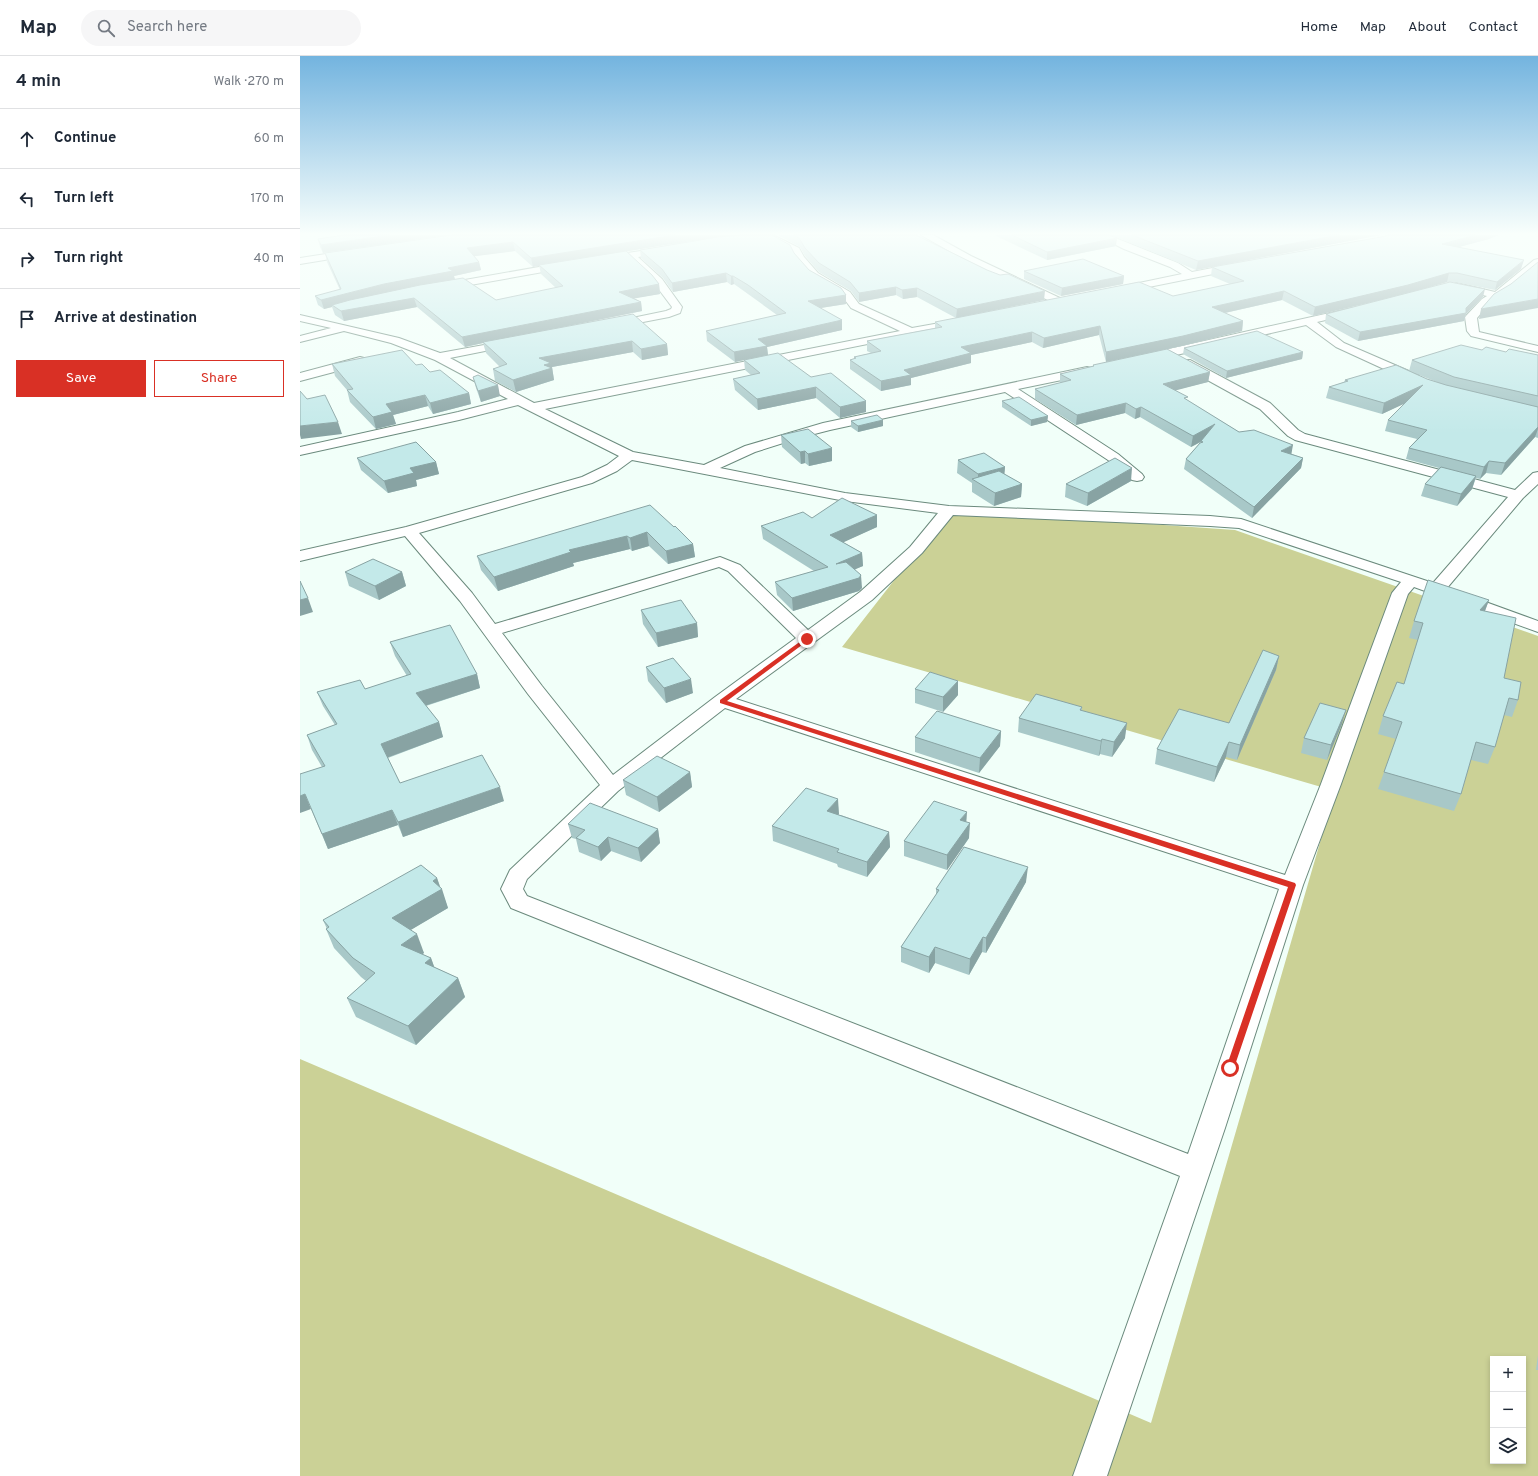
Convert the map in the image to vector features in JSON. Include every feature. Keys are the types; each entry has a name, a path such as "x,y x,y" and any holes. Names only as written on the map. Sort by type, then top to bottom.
{"street":[{"path":"600,327 669,314 676,311 677,306 673,301"},
{"path":"851,301 855,306 911,332"},
{"path":"1042,305 1061,301"},
{"path":"1486,301 1471,317 1473,331 1475,334 1538,348"},
{"path":"1137,360 1361,309"},
{"path":"303,319 320,314"},
{"path":"303,319 395,340 439,356 560,422 629,455 845,497 949,510 1241,524 1411,580 1538,627"},
{"path":"534,407 975,320"},
{"path":"1309,322 1340,345 1423,383"},
{"path":"300,338 346,329"},
{"path":"439,356 523,341"},
{"path":"397,353 418,349"},
{"path":"1167,353 1265,406 1296,436 1518,495"},
{"path":"300,378 368,359"},
{"path":"704,470 750,450 794,435 828,426 1099,368"},
{"path":"1007,388 1137,476"},
{"path":"300,451 459,416 521,400"},
{"path":"300,556 408,531 587,480 612,468 629,455"},
{"path":"1436,590 1518,495 1538,476"},
{"path":"949,510 916,550 866,596 722,701 611,786 518,875 512,890 519,902 1196,1170"},
{"path":"408,531 466,597 535,690 611,786"},
{"path":"491,631 720,562 734,568 807,639"},
{"path":"1090,1476 1196,1170 1292,885 1331,784 1400,593 1411,580"},
{"path":"722,701 1292,885"}],"green space":[{"path":"949,510 1235,530 1538,636 1538,1476 300,1476 300,1059 1151,1423 1335,791 842,647"}],"building":[{"path":"345,301 396,301 341,311 332,305"},
{"path":"418,301 641,302 462,337"},
{"path":"770,301 808,301 842,320 758,339 767,346 734,352 706,331 786,313"},
{"path":"942,301 995,301 957,309"},
{"path":"1041,301 1238,301 1212,307 1243,321 1183,336 1106,352 1100,326 1044,338 1032,332 961,347 971,353 904,370 911,375 881,381 850,360 856,358 854,357 881,351 867,341 942,327 935,322"},
{"path":"1304,301 1339,301 1315,307"},
{"path":"1375,301 1473,301 1466,308 1466,313 1360,332 1326,314"},
{"path":"1488,301 1525,301 1481,309"},
{"path":"633,314 667,344 641,349 632,341 539,358 551,363 544,365 552,368 513,380 493,369 507,364 483,342"},
{"path":"1257,331 1303,352 1227,371 1184,348"},
{"path":"1461,345 1482,350 1486,347 1506,352 1509,349 1538,355 1538,396 1454,377 1412,360"},
{"path":"1167,349 1210,372 1163,384 1188,397 1184,398 1239,432 1254,430 1293,445 1281,451 1303,458 1254,507 1186,459 1200,443 1203,442 1201,441 1215,424 1193,436 1141,407 1136,409 1126,403 1077,415 1035,389 1071,380 1060,374 1094,366 1093,365"},
{"path":"402,350 416,365 422,364 430,372 440,370 469,393 430,403 425,395 386,404 392,412 373,417 347,390 353,389 332,364"},
{"path":"778,353 811,377 831,373 866,401 840,407 816,387 757,399 733,379 760,373 744,360"},
{"path":"1396,365 1427,379 1446,385 1538,407 1538,427 1505,463 1489,461 1484,467 1409,448 1427,430 1388,420 1423,385 1384,403 1329,387 1348,381 1345,380"},
{"path":"478,375 498,385 478,391 473,377"},
{"path":"300,391 307,399 325,395 338,422 300,426"},
{"path":"1019,397 1048,416 1031,420 1002,401"},
{"path":"877,415 883,420 858,426 851,421"},
{"path":"808,429 832,448 808,454 805,451 800,452 781,435"},
{"path":"416,442 436,462 410,468 414,473 384,481 357,458"},
{"path":"984,453 1005,467 978,474 958,460"},
{"path":"1115,458 1132,468 1088,493 1066,484"},
{"path":"1441,467 1476,476 1461,494 1425,484"},
{"path":"999,471 1022,484 995,493 972,479"},
{"path":"842,498 877,515 830,535 862,553 836,564 846,562 861,575 859,578 792,598 775,582 828,567 761,526 803,512 812,518"},
{"path":"650,505 674,527 675,526 693,544 666,551 647,532 630,538 627,536 569,550 571,552 494,577 477,556"},
{"path":"373,559 402,572 375,586 345,572"},
{"path":"1428,580 1489,600 1480,610 1516,618 1504,678 1521,682 1518,700 1509,698 1495,747 1476,742 1461,794 1384,772 1402,722 1383,716 1397,682 1404,684 1423,623 1414,621"},
{"path":"300,581 308,598 300,600"},
{"path":"681,600 697,623 656,633 641,610"},
{"path":"450,625 477,674 416,693 439,722 381,744 400,783 482,755 500,787 398,822 392,810 322,834 305,794 300,796 300,774 325,766 307,735 337,724 317,692 360,680 365,689 411,674 390,642"},
{"path":"1263,650 1279,656 1240,745 1229,742 1217,767 1157,749 1179,709 1229,723"},
{"path":"673,658 691,679 664,688 646,667"},
{"path":"930,672 958,681 943,697 915,689"},
{"path":"1036,694 1082,707 1080,710 1127,723 1114,742 1102,739 1101,741 1019,718"},
{"path":"1320,703 1346,710 1331,745 1304,738"},
{"path":"937,711 1001,731 980,758 915,737"},
{"path":"657,756 690,772 657,797 623,780"},
{"path":"806,788 838,799 827,811 889,832 867,862 837,852 839,849 772,826"},
{"path":"934,801 967,812 960,820 970,823 947,855 904,841"},
{"path":"590,803 658,829 638,848 608,837 598,847 576,838 585,830 568,824"},
{"path":"964,847 1028,867 986,938 983,937 970,959 935,947 929,957 901,947 939,890 936,889"},
{"path":"421,865 437,878 433,881 442,889 392,918 417,934 401,945 431,958 425,963 458,978 408,1026 347,998 375,973 353,958 326,929 329,927 323,920"}],"route":[{"path":"807,639 722,701 1292,885 1230,1068"}]}
